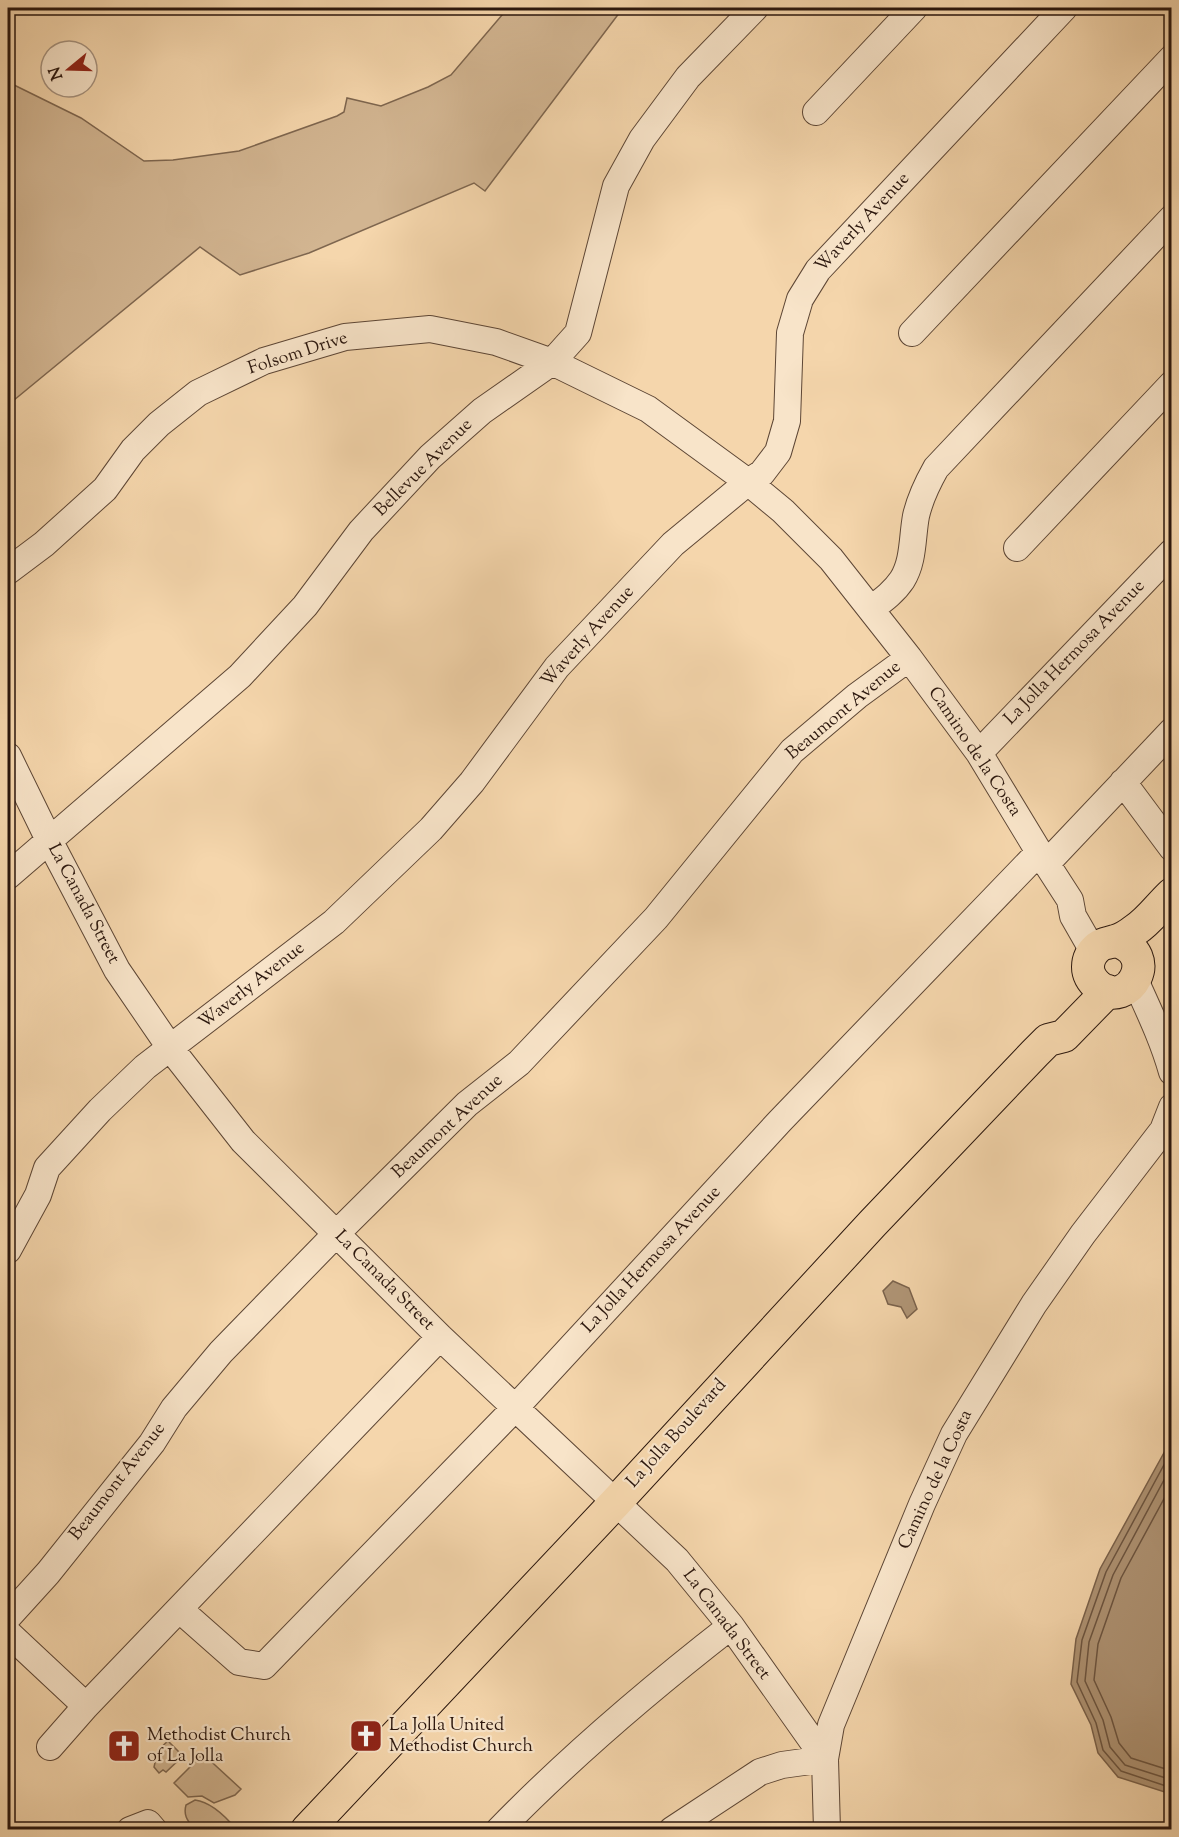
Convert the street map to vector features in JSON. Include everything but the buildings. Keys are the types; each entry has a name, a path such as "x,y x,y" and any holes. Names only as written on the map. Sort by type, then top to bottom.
{"main road":[{"name":"La Jolla Boulevard","path":"1113,967 1137,929 1172,894"},
{"name":"La Jolla Boulevard","path":"307,1830 616,1502 872,1224 1048,1040 1049,1026 1113,967 1172,919"}],"street":[{"name":"Bellevue Avenue","path":"8,876 240,676 305,606 361,531 430,457 482,411 552,362 578,333 616,186 642,139 688,77 755,8"},
{"path":"816,112 914,8"},
{"name":"Waverly Avenue","path":"8,1250 38,1195 47,1168 100,1110 145,1067 333,922 431,829 472,782 557,667 673,544 748,482 762,474 778,452 787,421 790,333 800,299 818,270 1064,8"},
{"path":"912,333 1172,58"},
{"path":"871,609 889,596 903,579 911,556 916,517 924,488 936,468 1172,218"},
{"name":"Folsom Drive","path":"8,571 44,544 105,489 134,450 159,424 198,393 264,361 345,337 430,329 496,342 552,362"},
{"name":"Camino de la Costa","path":"552,362 648,409 748,482 783,512 831,559 909,658 979,753 1070,900 1079,903 1148,1026 1156,1030 1167,1052 1172,1072"},
{"path":"1017,548 1172,384"},
{"name":"La Jolla Hermosa Avenue","path":"979,753 1172,552"},
{"name":"Beaumont Avenue","path":"8,1617 48,1573 152,1443 174,1408 221,1352 336,1233 467,1104 519,1063 663,910 792,751 857,696 909,658"},
{"name":"La Jolla Hermosa Avenue","path":"179,1609 238,1662 264,1666 516,1407 780,1121 1172,731"},
{"name":"La Canada Street","path":"8,756 117,970 171,1049 243,1141 440,1337 676,1560 731,1626 825,1759"},
{"path":"1123,782 1172,848"},
{"name":"Camino de la Costa","path":"827,1830 825,1759 831,1725 922,1504 954,1434 1034,1304 1083,1234 1163,1130 1172,1107"},
{"path":"50,1747 86,1706 440,1337"},
{"path":"499,1830 545,1783 650,1691 731,1626"},
{"path":"8,1632 86,1706"},
{"path":"672,1830 760,1772 782,1765 825,1759"},
{"path":"130,1830 148,1823 154,1830"}],"shaded area":[{"path":"508,8 623,8 485,191 474,183 309,253 240,275 200,247 8,405 8,82 81,118 144,161 173,160 239,151 337,116 344,112 347,98 381,106 451,75"},
{"path":"168,1741 183,1756 166,1772 163,1770 159,1773 154,1767 158,1750"},
{"path":"203,1754 241,1789 235,1795 214,1803 202,1796 188,1797 174,1783"},
{"path":"195,1800 212,1807 236,1829 194,1829 187,1818 185,1809 186,1805"}],"water":[{"path":"893,1281 909,1288 917,1309 907,1318 901,1307 888,1304 883,1291"},
{"path":"1171,1440 1171,1794 1118,1777 1098,1753 1091,1725 1071,1684 1076,1639 1100,1569"}],"place":[{"name":"La Jolla United Methodist Church","path":"366,1736"},
{"name":"Methodist Church of La Jolla","path":"124,1746"}]}
